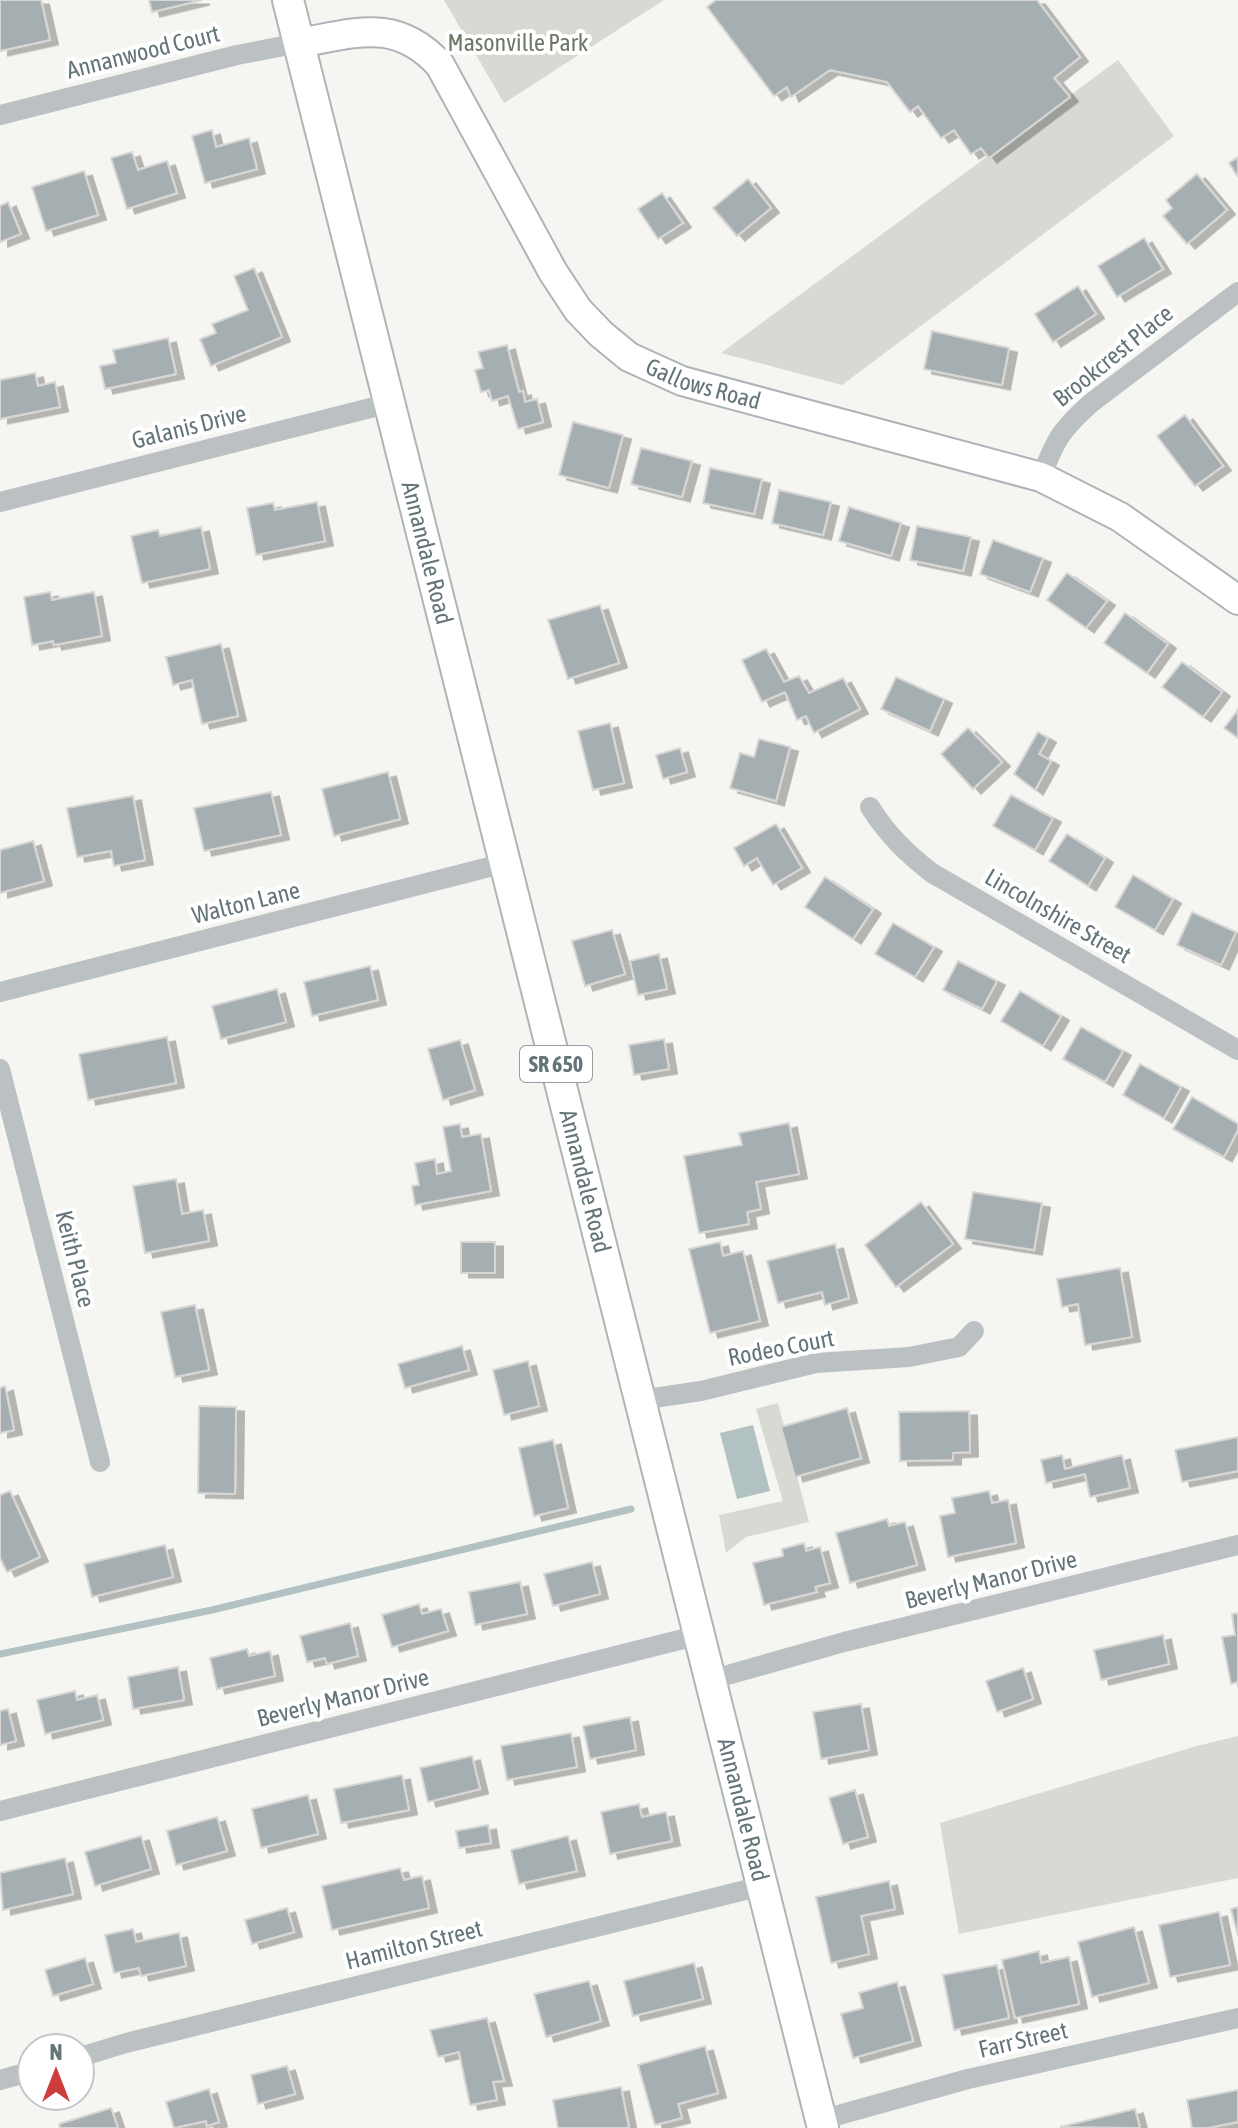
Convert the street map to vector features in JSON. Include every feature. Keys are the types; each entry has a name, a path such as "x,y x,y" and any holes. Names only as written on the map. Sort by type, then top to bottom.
{"main road":[{"name":"Annandale Road","path":"288,0 822,2124"},
{"name":"Gallows Road","path":"299,43 366,31 386,32 407,38 426,50 440,65 553,272 586,318 629,357 682,381 1041,477 1120,517 1238,600"}],"street":[{"name":"Annanwood Court","path":"0,115 237,55 299,43"},
{"name":"Brookcrest Place","path":"1041,477 1056,439 1079,413 1238,292"},
{"name":"Galanis Drive","path":"0,502 390,403"},
{"name":"Lincolnshire Street","path":"870,807 886,832 932,873 1238,1050"},
{"name":"Walton Lane","path":"0,992 505,863"},
{"name":"Keith Place","path":"0,1069 100,1462"},
{"name":"Rodeo Court","path":"640,1400 714,1388 816,1363 909,1357 959,1347 974,1331"},
{"name":"Beverly Manor Drive","path":"710,1680 844,1642 1238,1545"},
{"name":"Beverly Manor Drive","path":"0,1811 699,1635"},
{"name":"Hamilton Street","path":"96,2052 762,1886"},
{"name":"Farr Street","path":"822,2124 968,2079 1238,2018"}],"green space":[{"name":"Masonville Park","path":"444,0 664,0 504,103"},
{"path":"1118,60 1174,136 842,385 721,353"},
{"path":"778,1403 809,1522 746,1537 726,1553 719,1515 783,1501 756,1409"},
{"path":"1238,1736 1238,1878 959,1934 940,1823"}],"shaded area":[{"path":"753,1425 770,1491 737,1499 720,1433"}],"building":[{"path":"0,0 41,0 50,40 0,51"},
{"path":"149,0 202,0 152,12"},
{"path":"716,0 1037,0 1080,57 1054,78 1070,97 989,158 981,148 971,154 954,130 941,138 918,106 910,112 887,82 830,70 791,97 787,87 774,96 707,7"},
{"path":"212,130 216,147 249,138 257,169 205,183 192,136"},
{"path":"132,152 138,170 167,161 177,193 127,209 111,158"},
{"path":"1238,157 1238,177 1229,163"},
{"path":"84,171 98,215 46,231 32,187"},
{"path":"1197,174 1227,210 1187,244 1163,216 1172,208 1166,200"},
{"path":"748,179 771,208 737,236 713,208"},
{"path":"662,193 683,223 658,239 638,209"},
{"path":"8,202 21,234 0,242 0,206"},
{"path":"1144,238 1163,269 1117,297 1098,266"},
{"path":"254,268 282,337 211,366 200,339 216,333 212,324 248,310 234,276"},
{"path":"1078,286 1096,314 1053,342 1035,314"},
{"path":"932,331 1009,348 1002,385 924,369"},
{"path":"168,338 176,374 105,389 100,366 116,363 113,350"},
{"path":"507,345 519,392 523,391 525,402 537,399 543,422 518,429 508,396 492,401 489,390 481,392 475,370 483,368 478,352"},
{"path":"35,373 38,386 55,382 60,407 0,419 0,380"},
{"path":"1185,415 1223,466 1195,486 1157,436"},
{"path":"573,422 623,435 609,488 559,475"},
{"path":"641,448 692,461 682,497 631,484"},
{"path":"710,468 762,479 754,514 703,503"},
{"path":"779,490 831,502 823,535 772,523"},
{"path":"317,502 325,541 256,555 247,508 273,503 275,510"},
{"path":"849,507 901,523 891,556 839,541"},
{"path":"917,526 971,537 963,571 910,560"},
{"path":"201,527 210,569 142,583 131,536 158,530 160,536"},
{"path":"993,540 1043,558 1030,592 980,574"},
{"path":"1067,573 1107,601 1086,628 1047,600"},
{"path":"50,592 52,600 94,592 102,636 54,645 53,641 32,645 24,597"},
{"path":"600,605 619,663 568,679 548,620"},
{"path":"1125,613 1168,644 1147,673 1104,643"},
{"path":"221,644 238,716 202,724 192,680 173,685 166,657"},
{"path":"766,649 784,682 799,676 809,693 843,678 860,709 814,733 806,716 797,720 785,692 762,702 742,660"},
{"path":"1182,662 1222,692 1203,717 1162,687"},
{"path":"896,677 944,699 930,731 881,709"},
{"path":"1238,710 1238,738 1224,728"},
{"path":"610,723 624,783 593,790 578,731"},
{"path":"968,728 1002,762 973,789 941,754"},
{"path":"1038,732 1048,738 1039,754 1051,761 1035,790 1014,774"},
{"path":"759,739 790,747 776,801 730,788 740,753 754,757"},
{"path":"680,748 687,772 663,779 656,755"},
{"path":"388,772 400,819 334,836 322,789"},
{"path":"271,792 281,835 204,851 194,808"},
{"path":"1011,795 1053,818 1035,850 993,826"},
{"path":"133,796 145,860 114,866 111,851 77,857 67,808"},
{"path":"776,824 802,868 773,885 757,858 744,866 734,848"},
{"path":"1067,834 1105,858 1088,886 1049,861"},
{"path":"33,841 44,881 0,893 0,850"},
{"path":"1133,875 1173,899 1155,930 1115,907"},
{"path":"825,877 873,909 853,939 805,907"},
{"path":"1192,912 1236,932 1221,965 1177,945"},
{"path":"893,923 934,947 915,977 875,954"},
{"path":"612,930 625,974 585,986 572,941"},
{"path":"659,954 667,989 638,995 630,961"},
{"path":"958,961 997,981 982,1009 943,990"},
{"path":"370,966 378,1000 312,1016 304,982"},
{"path":"277,989 286,1022 221,1039 212,1006"},
{"path":"1020,991 1061,1016 1043,1046 1001,1021"},
{"path":"1081,1027 1123,1051 1105,1082 1063,1059"},
{"path":"167,1037 176,1083 88,1100 79,1054"},
{"path":"664,1039 669,1069 634,1075 629,1045"},
{"path":"460,1040 475,1090 443,1100 428,1049"},
{"path":"1140,1064 1181,1087 1164,1118 1123,1095"},
{"path":"1192,1097 1238,1124 1224,1157 1173,1129"},
{"path":"789,1123 799,1174 756,1182 761,1209 747,1212 749,1224 699,1233 684,1156 742,1145 739,1133"},
{"path":"460,1124 462,1137 481,1134 491,1191 415,1205 412,1186 419,1185 415,1163 435,1159 437,1174 451,1171 443,1127"},
{"path":"176,1179 182,1214 203,1210 209,1241 145,1253 133,1186"},
{"path":"973,1192 1042,1203 1034,1250 965,1239"},
{"path":"921,1202 953,1244 896,1287 865,1245"},
{"path":"461,1242 495,1242 495,1273 461,1273"},
{"path":"720,1242 723,1256 743,1251 760,1321 710,1333 689,1249"},
{"path":"835,1244 849,1298 825,1305 822,1292 778,1303 767,1261"},
{"path":"1120,1268 1132,1337 1085,1345 1078,1304 1062,1307 1057,1279"},
{"path":"195,1305 209,1370 175,1377 161,1312"},
{"path":"462,1346 469,1370 405,1388 398,1364"},
{"path":"528,1361 539,1406 504,1415 493,1370"},
{"path":"5,1386 14,1430 0,1433 0,1388"},
{"path":"199,1406 236,1407 235,1494 198,1493"},
{"path":"847,1408 861,1458 795,1477 781,1427"},
{"path":"969,1411 970,1452 953,1453 953,1460 900,1461 899,1412"},
{"path":"1238,1437 1238,1471 1182,1482 1175,1450"},
{"path":"553,1440 568,1508 534,1516 519,1448"},
{"path":"1062,1455 1065,1469 1122,1455 1130,1488 1090,1497 1085,1474 1046,1483 1041,1460"},
{"path":"10,1491 40,1557 7,1572 0,1558 0,1495"},
{"path":"989,1491 992,1503 1008,1500 1016,1543 948,1557 940,1516 955,1513 952,1498"},
{"path":"887,1519 889,1526 905,1522 917,1565 850,1583 836,1533"},
{"path":"804,1543 806,1551 820,1547 830,1583 815,1587 817,1592 764,1605 753,1563 783,1556 782,1549"},
{"path":"165,1545 173,1577 92,1597 84,1564"},
{"path":"592,1562 600,1594 553,1606 544,1574"},
{"path":"520,1582 527,1614 475,1625 469,1592"},
{"path":"419,1604 422,1614 441,1609 448,1631 392,1647 382,1615"},
{"path":"1238,1613 1238,1682 1231,1684 1222,1637 1235,1635 1232,1614"},
{"path":"350,1623 358,1656 327,1664 325,1658 307,1662 300,1636"},
{"path":"1163,1635 1169,1664 1101,1680 1094,1650"},
{"path":"247,1649 249,1656 270,1651 275,1676 217,1689 210,1658"},
{"path":"178,1667 184,1700 133,1709 128,1677"},
{"path":"1023,1668 1033,1699 997,1712 986,1681"},
{"path":"75,1691 77,1700 97,1695 103,1720 45,1734 37,1700"},
{"path":"861,1704 869,1750 821,1759 813,1712"},
{"path":"8,1709 16,1741 0,1745 0,1711"},
{"path":"630,1717 636,1750 590,1759 583,1726"},
{"path":"571,1733 577,1767 507,1780 501,1746"},
{"path":"472,1756 480,1789 428,1802 420,1768"},
{"path":"402,1775 409,1810 341,1823 334,1789"},
{"path":"855,1790 868,1837 843,1844 829,1798"},
{"path":"308,1795 318,1834 261,1848 252,1809"},
{"path":"639,1804 642,1817 666,1812 672,1841 610,1854 601,1812"},
{"path":"217,1817 227,1851 176,1865 167,1831"},
{"path":"488,1825 491,1843 459,1848 456,1831"},
{"path":"141,1836 151,1869 95,1886 85,1852"},
{"path":"568,1836 577,1871 519,1884 511,1850"},
{"path":"65,1858 73,1894 3,1910 0,1873"},
{"path":"400,1868 404,1880 422,1876 429,1908 332,1930 322,1886"},
{"path":"889,1881 895,1909 861,1916 869,1954 831,1963 816,1897"},
{"path":"1238,1907 1238,1936 1231,1909"},
{"path":"287,1908 294,1932 252,1944 245,1920"},
{"path":"1219,1912 1230,1965 1170,1977 1159,1925"},
{"path":"1134,1927 1149,1983 1092,1997 1078,1942"},
{"path":"133,1929 136,1942 179,1933 186,1966 141,1976 139,1968 114,1973 105,1935"},
{"path":"1039,1951 1041,1963 1069,1957 1079,2004 1015,2018 1002,1960"},
{"path":"85,1958 93,1984 53,1996 45,1970"},
{"path":"694,1963 703,1999 633,2016 624,1981"},
{"path":"997,1965 1009,2018 954,2030 943,1975"},
{"path":"589,1981 601,2021 546,2037 534,1994"},
{"path":"897,1982 913,2041 853,2058 841,2014 863,2008 859,1993"},
{"path":"487,2018 504,2081 493,2082 497,2100 470,2105 459,2052 438,2057 430,2030"},
{"path":"705,2046 718,2093 678,2104 682,2118 655,2125 638,2065"},
{"path":"287,2066 295,2094 258,2104 251,2075"},
{"path":"621,2087 629,2128 558,2128 553,2100"},
{"path":"209,2089 219,2122 207,2126 206,2121 174,2128 166,2102"},
{"path":"1238,2090 1238,2122 1192,2128 1187,2100"},
{"path":"111,2108 118,2128 60,2128 59,2124"},
{"path":"1135,2109 1140,2128 1060,2127"}],"waterway":[{"path":"0,1654 212,1610 631,1509"}]}
